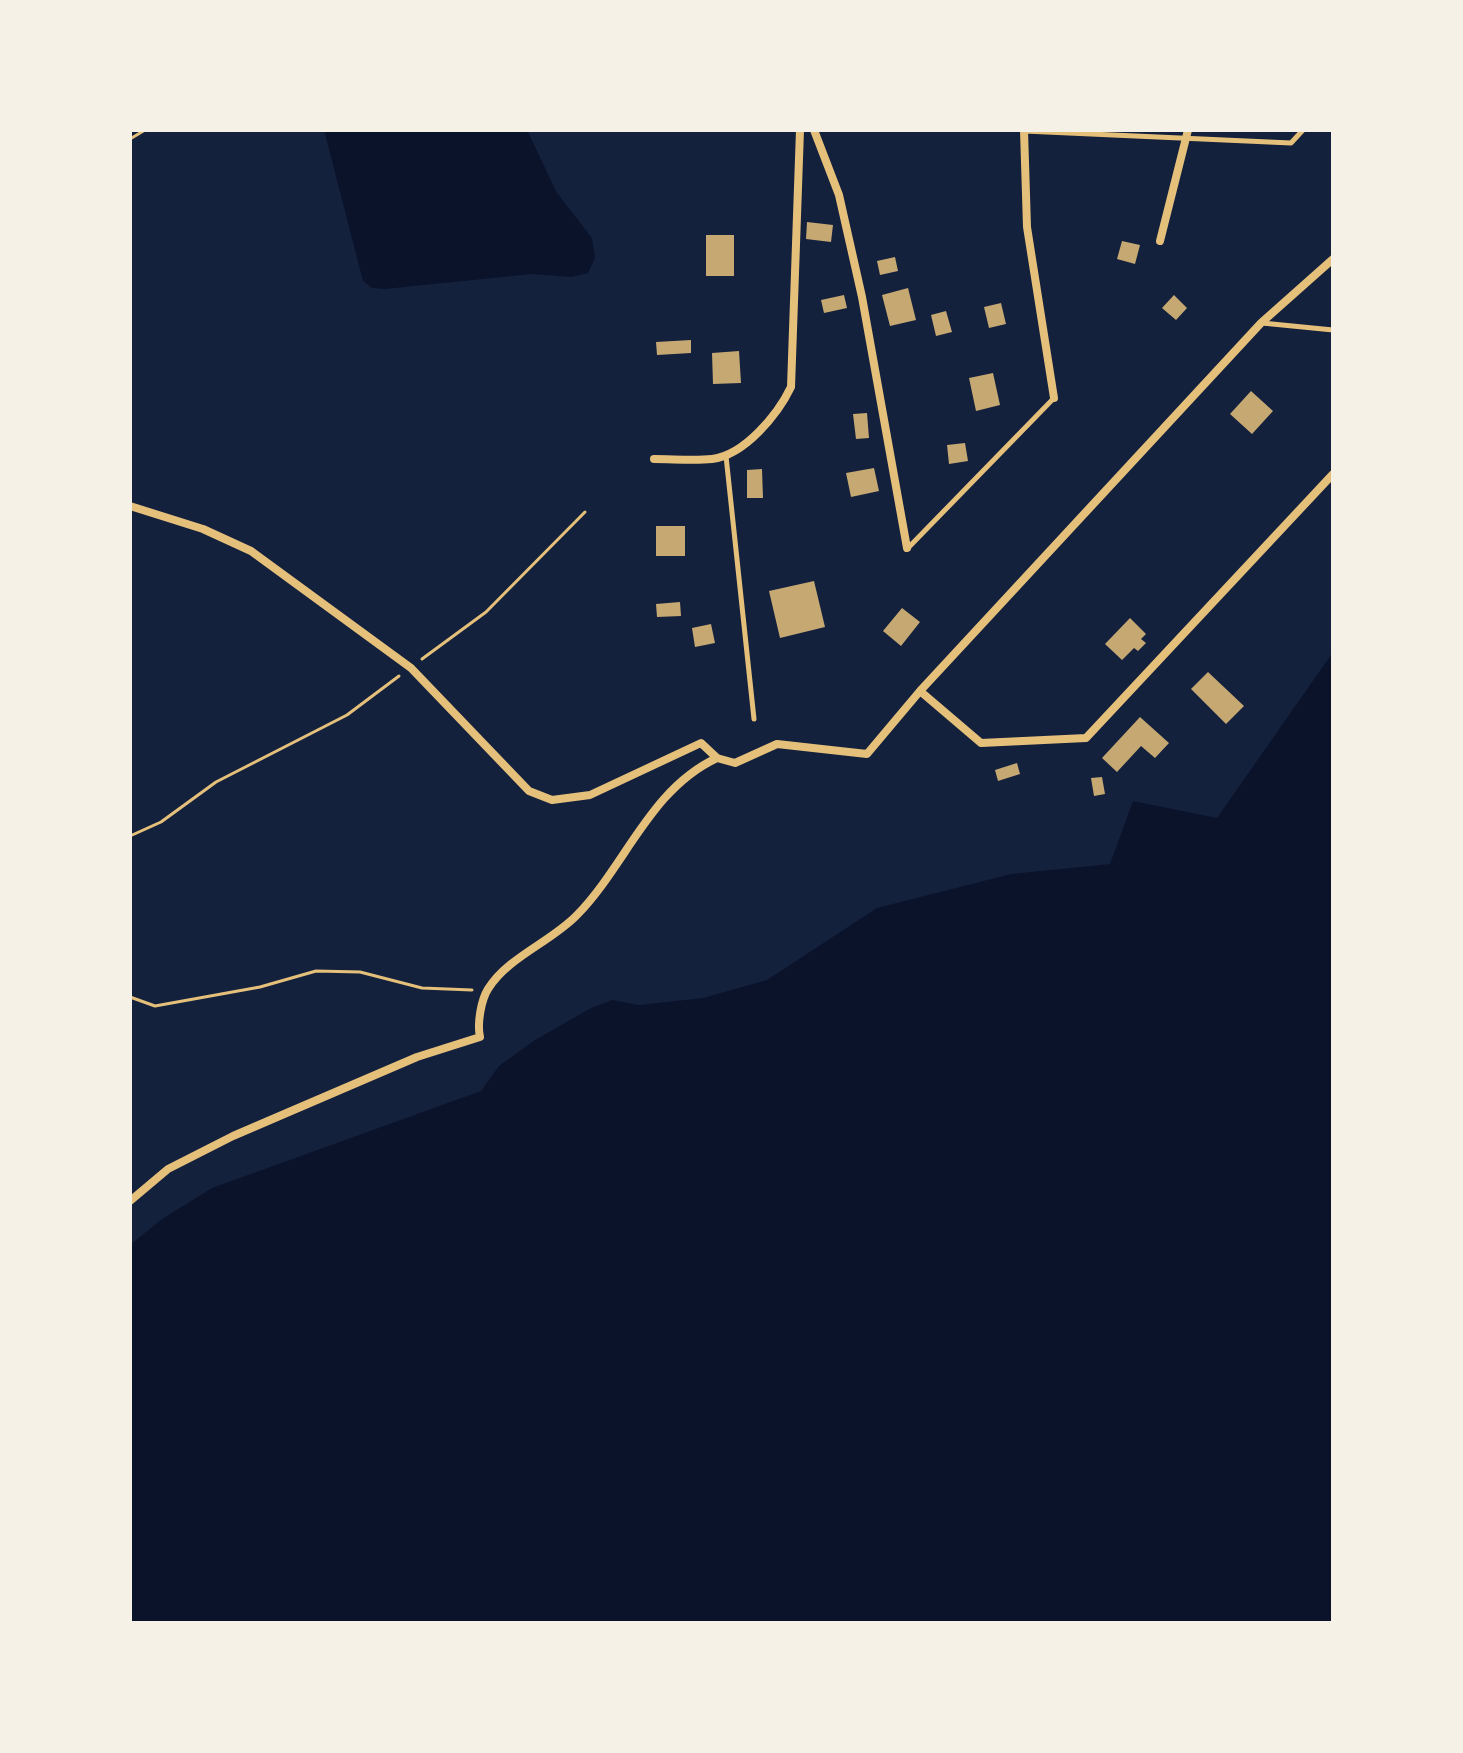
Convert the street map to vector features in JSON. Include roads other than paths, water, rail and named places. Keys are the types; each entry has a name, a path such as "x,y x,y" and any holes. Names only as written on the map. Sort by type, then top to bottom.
{"street":[{"path":"654,459 726,456 767,422 791,387 800,130"},
{"path":"814,130 839,195 862,297 907,548"},
{"path":"1024,130 1027,227 1054,398"},
{"path":"1160,241 1186,134"},
{"path":"130,506 203,529 251,551 411,668 529,791 552,800 590,795 701,743 717,758 735,763 777,744 867,754 920,691 1261,323 1333,259"},
{"path":"920,691 981,743 1086,738 1333,474"},
{"path":"130,1201 168,1169 233,1136 417,1057 480,1037 478,1030 488,990 525,955 578,915 662,801 694,769 717,758"}],"lane":[{"path":"1024,130 1186,134 1291,143 1303,130"},
{"path":"1261,323 1333,330"},
{"path":"907,548 1054,398"},
{"path":"726,456 754,719"}],"water":[{"path":"324,130 527,130 557,193 592,238 595,258 588,273 572,277 532,274 385,289 372,288 363,281"},
{"path":"1333,652 1333,1623 130,1623 130,1245 162,1219 212,1188 481,1091 499,1066 535,1040 591,1008 612,1000 639,1005 703,998 767,980 877,908 1011,874 1110,864 1133,801 1217,818"}]}
